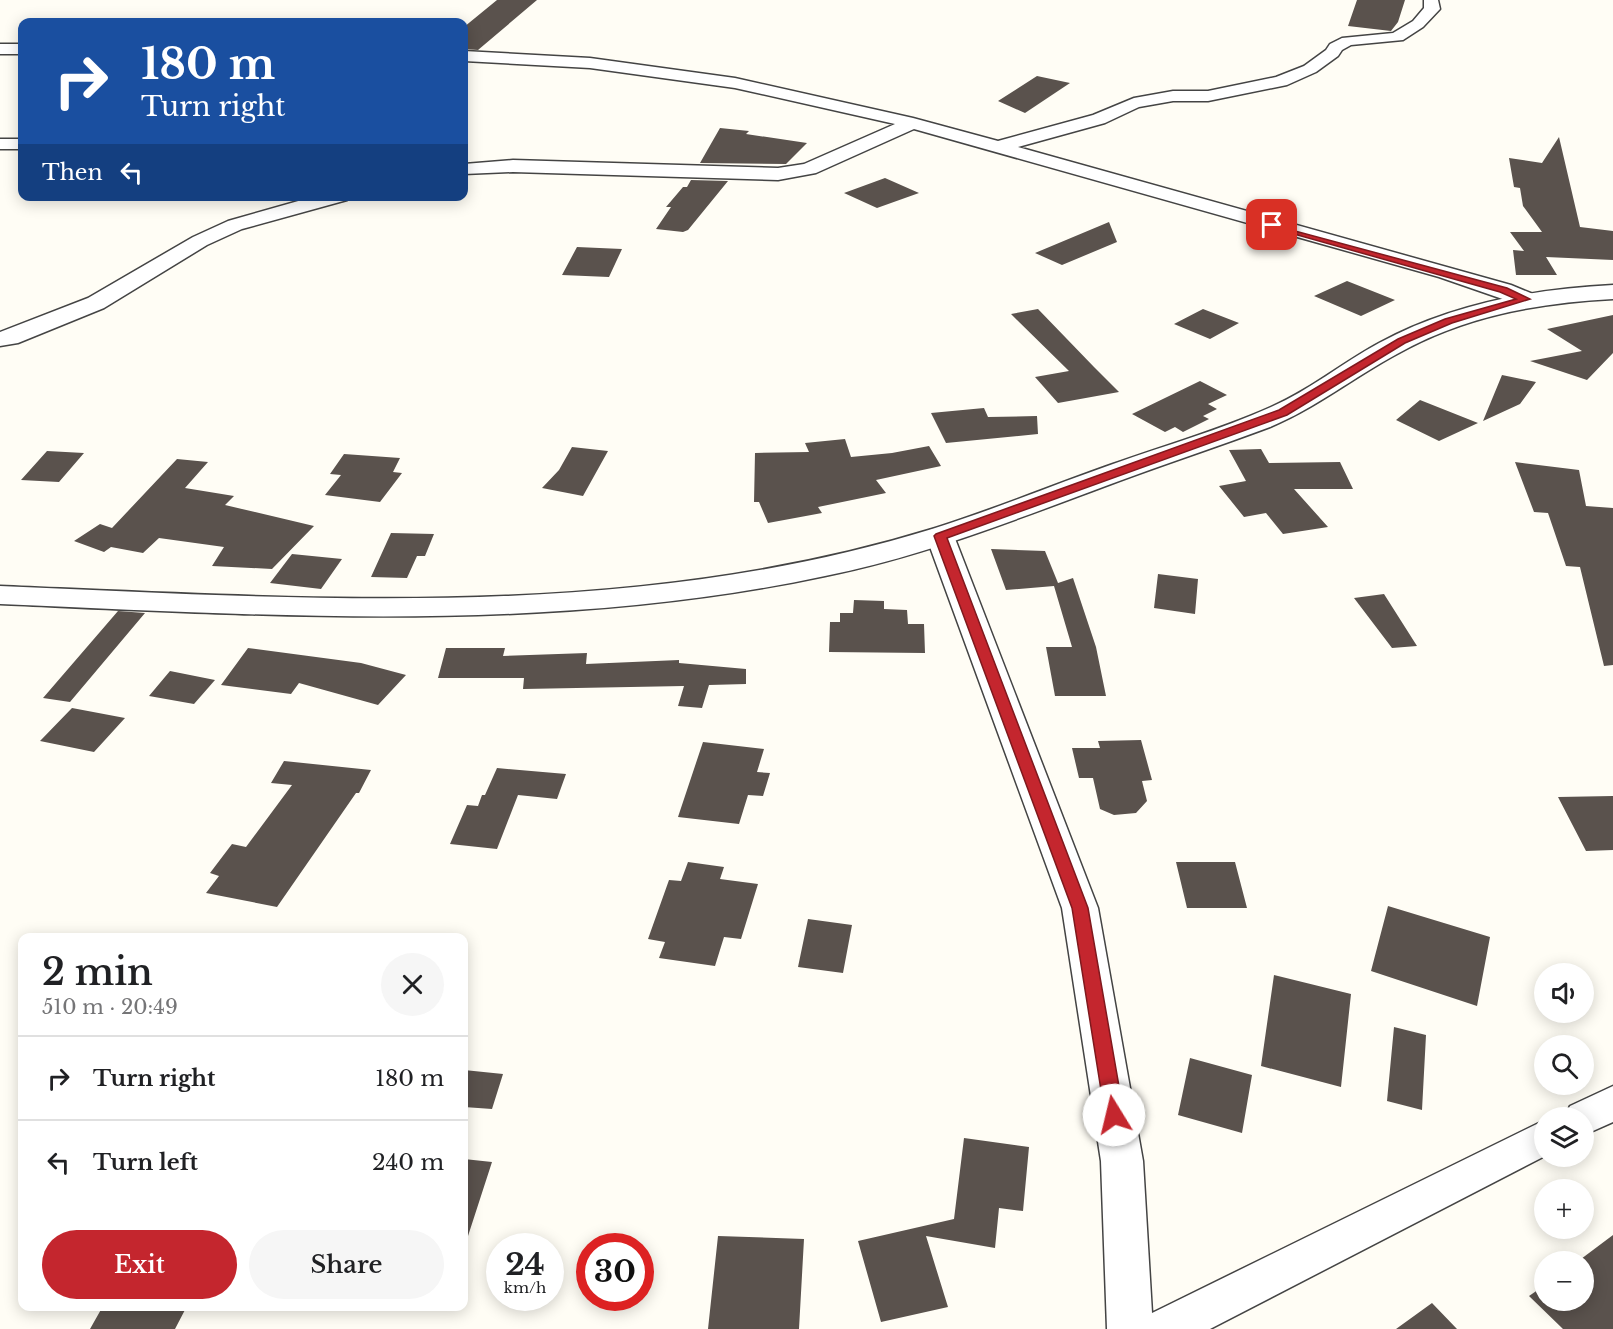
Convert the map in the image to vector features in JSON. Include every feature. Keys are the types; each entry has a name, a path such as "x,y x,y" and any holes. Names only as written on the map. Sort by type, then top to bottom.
{"street":[{"path":"998,147 1099,119 1134,103 1173,96 1208,96 1281,81 1310,69 1332,53 1336,47 1348,41 1397,37 1418,24 1432,9 1431,0"},
{"path":"0,49 18,49"},
{"path":"468,56 590,63 735,83 913,123 1481,283 1525,299"},
{"path":"468,169 513,166 778,174 809,169 913,123"},
{"path":"0,144 18,144"},
{"path":"0,339 10,338 96,303 200,241 235,225 322,201"},
{"path":"0,595 341,608 573,603 740,584 858,559 940,536 1283,412 1401,341 1448,321 1525,299 1575,293 1613,292"},
{"path":"940,536 1080,908 1122,1161 1130,1329"},
{"path":"1594,1113 1613,1103"},
{"path":"1165,1329 1534,1143"}],"building":[{"path":"497,0 537,0 478,50 468,49 468,24"},
{"path":"1357,0 1405,0 1398,22 1391,31 1348,26"},
{"path":"1037,76 1070,83 1025,113 998,101"},
{"path":"720,128 749,131 746,134 807,143 786,164 700,163"},
{"path":"1559,137 1580,227 1613,231 1613,260 1546,257 1557,275 1516,275 1513,250 1524,251 1510,232 1542,232 1523,206 1520,188 1514,187 1509,158 1542,163"},
{"path":"885,178 919,193 877,208 844,193"},
{"path":"691,180 728,181 688,230 683,232 656,229 671,207 666,207 683,187 687,187"},
{"path":"1109,222 1117,242 1062,265 1035,253"},
{"path":"577,247 622,249 609,277 562,275"},
{"path":"1347,281 1395,300 1361,316 1314,296"},
{"path":"1038,309 1119,392 1058,403 1035,377 1069,371 1011,314"},
{"path":"1203,309 1239,323 1210,339 1174,324"},
{"path":"1613,315 1613,353 1587,380 1530,361 1582,351 1547,329"},
{"path":"1502,375 1536,382 1520,404 1483,421"},
{"path":"1200,381 1227,395 1208,404 1217,409 1203,416 1209,419 1183,432 1175,427 1165,432 1132,414"},
{"path":"1420,400 1478,423 1439,441 1396,420"},
{"path":"984,408 988,417 1037,416 1038,434 946,443 931,413"},
{"path":"845,439 851,457 929,446 941,466 876,480 886,493 818,507 822,513 768,523 759,502 754,502 755,453 809,452 805,443"},
{"path":"572,447 608,451 583,496 542,488 559,470"},
{"path":"1261,449 1269,463 1340,462 1353,489 1294,489 1328,527 1283,534 1266,513 1244,517 1219,486 1246,481 1229,450"},
{"path":"47,451 84,453 59,482 21,480"},
{"path":"344,454 400,458 393,472 402,473 380,502 325,495 341,475 330,474"},
{"path":"177,459 208,462 185,488 234,496 225,505 314,526 272,569 212,566 224,547 159,538 143,553 111,547 104,552 74,541 100,524 112,528"},
{"path":"1515,462 1579,470 1586,506 1613,508 1613,665 1604,666 1580,567 1566,566 1548,513 1534,512"},
{"path":"391,533 434,534 425,556 417,556 407,578 371,577"},
{"path":"991,549 1045,551 1058,583 1073,578 1096,647 1106,696 1055,696 1046,647 1072,647 1054,586 1006,590"},
{"path":"292,554 342,559 321,589 270,583"},
{"path":"1158,574 1198,579 1195,614 1154,608"},
{"path":"1384,594 1417,646 1392,648 1354,598"},
{"path":"854,600 884,601 884,609 907,610 908,624 924,624 925,653 829,652 830,622 840,622 840,613 853,613"},
{"path":"118,611 145,613 70,702 43,698"},
{"path":"248,648 361,663 406,675 378,705 299,683 291,694 221,685"},
{"path":"446,648 505,648 503,656 587,653 586,664 679,660 679,663 746,669 746,684 709,685 702,708 678,706 684,686 523,689 524,678 438,678"},
{"path":"170,671 215,680 194,704 149,696"},
{"path":"72,708 125,718 94,752 40,741"},
{"path":"1141,740 1152,780 1142,781 1147,801 1136,813 1114,815 1100,809 1093,778 1079,778 1072,748 1100,748 1098,741"},
{"path":"703,742 764,749 757,772 770,773 763,796 748,795 739,824 678,817"},
{"path":"284,761 371,770 359,793 356,793 277,907 206,893 219,876 210,873 232,844 246,847 292,785 271,783"},
{"path":"497,768 566,774 557,799 518,795 497,849 450,844 467,805 478,806"},
{"path":"1613,796 1613,850 1586,851 1558,797"},
{"path":"688,862 724,867 720,879 758,884 741,939 724,937 715,966 659,958 665,942 648,939 669,880 681,881"},
{"path":"1176,862 1235,862 1247,908 1187,908"},
{"path":"1388,906 1490,937 1477,1006 1371,971"},
{"path":"808,919 852,925 843,973 798,967"},
{"path":"1274,975 1351,994 1341,1087 1261,1066"},
{"path":"1394,1027 1426,1035 1422,1110 1387,1101"},
{"path":"1190,1058 1252,1075 1242,1133 1178,1115"},
{"path":"468,1070 503,1074 492,1109 468,1107"},
{"path":"964,1138 1029,1147 1023,1211 999,1208 995,1248 926,1236 948,1307 881,1322 858,1241 954,1219"},
{"path":"468,1159 492,1162 468,1236"},
{"path":"1613,1235 1613,1329 1563,1329 1544,1311 1594,1311 1594,1251 1592,1251"},
{"path":"718,1236 804,1239 799,1329 708,1329"},
{"path":"1432,1303 1457,1329 1396,1329"},
{"path":"100,1311 184,1311 175,1329 90,1329"}],"route":[{"path":"1114,1115 1080,908 940,536 1283,412 1401,341 1448,321 1525,299 1446,273 1272,225"}]}
